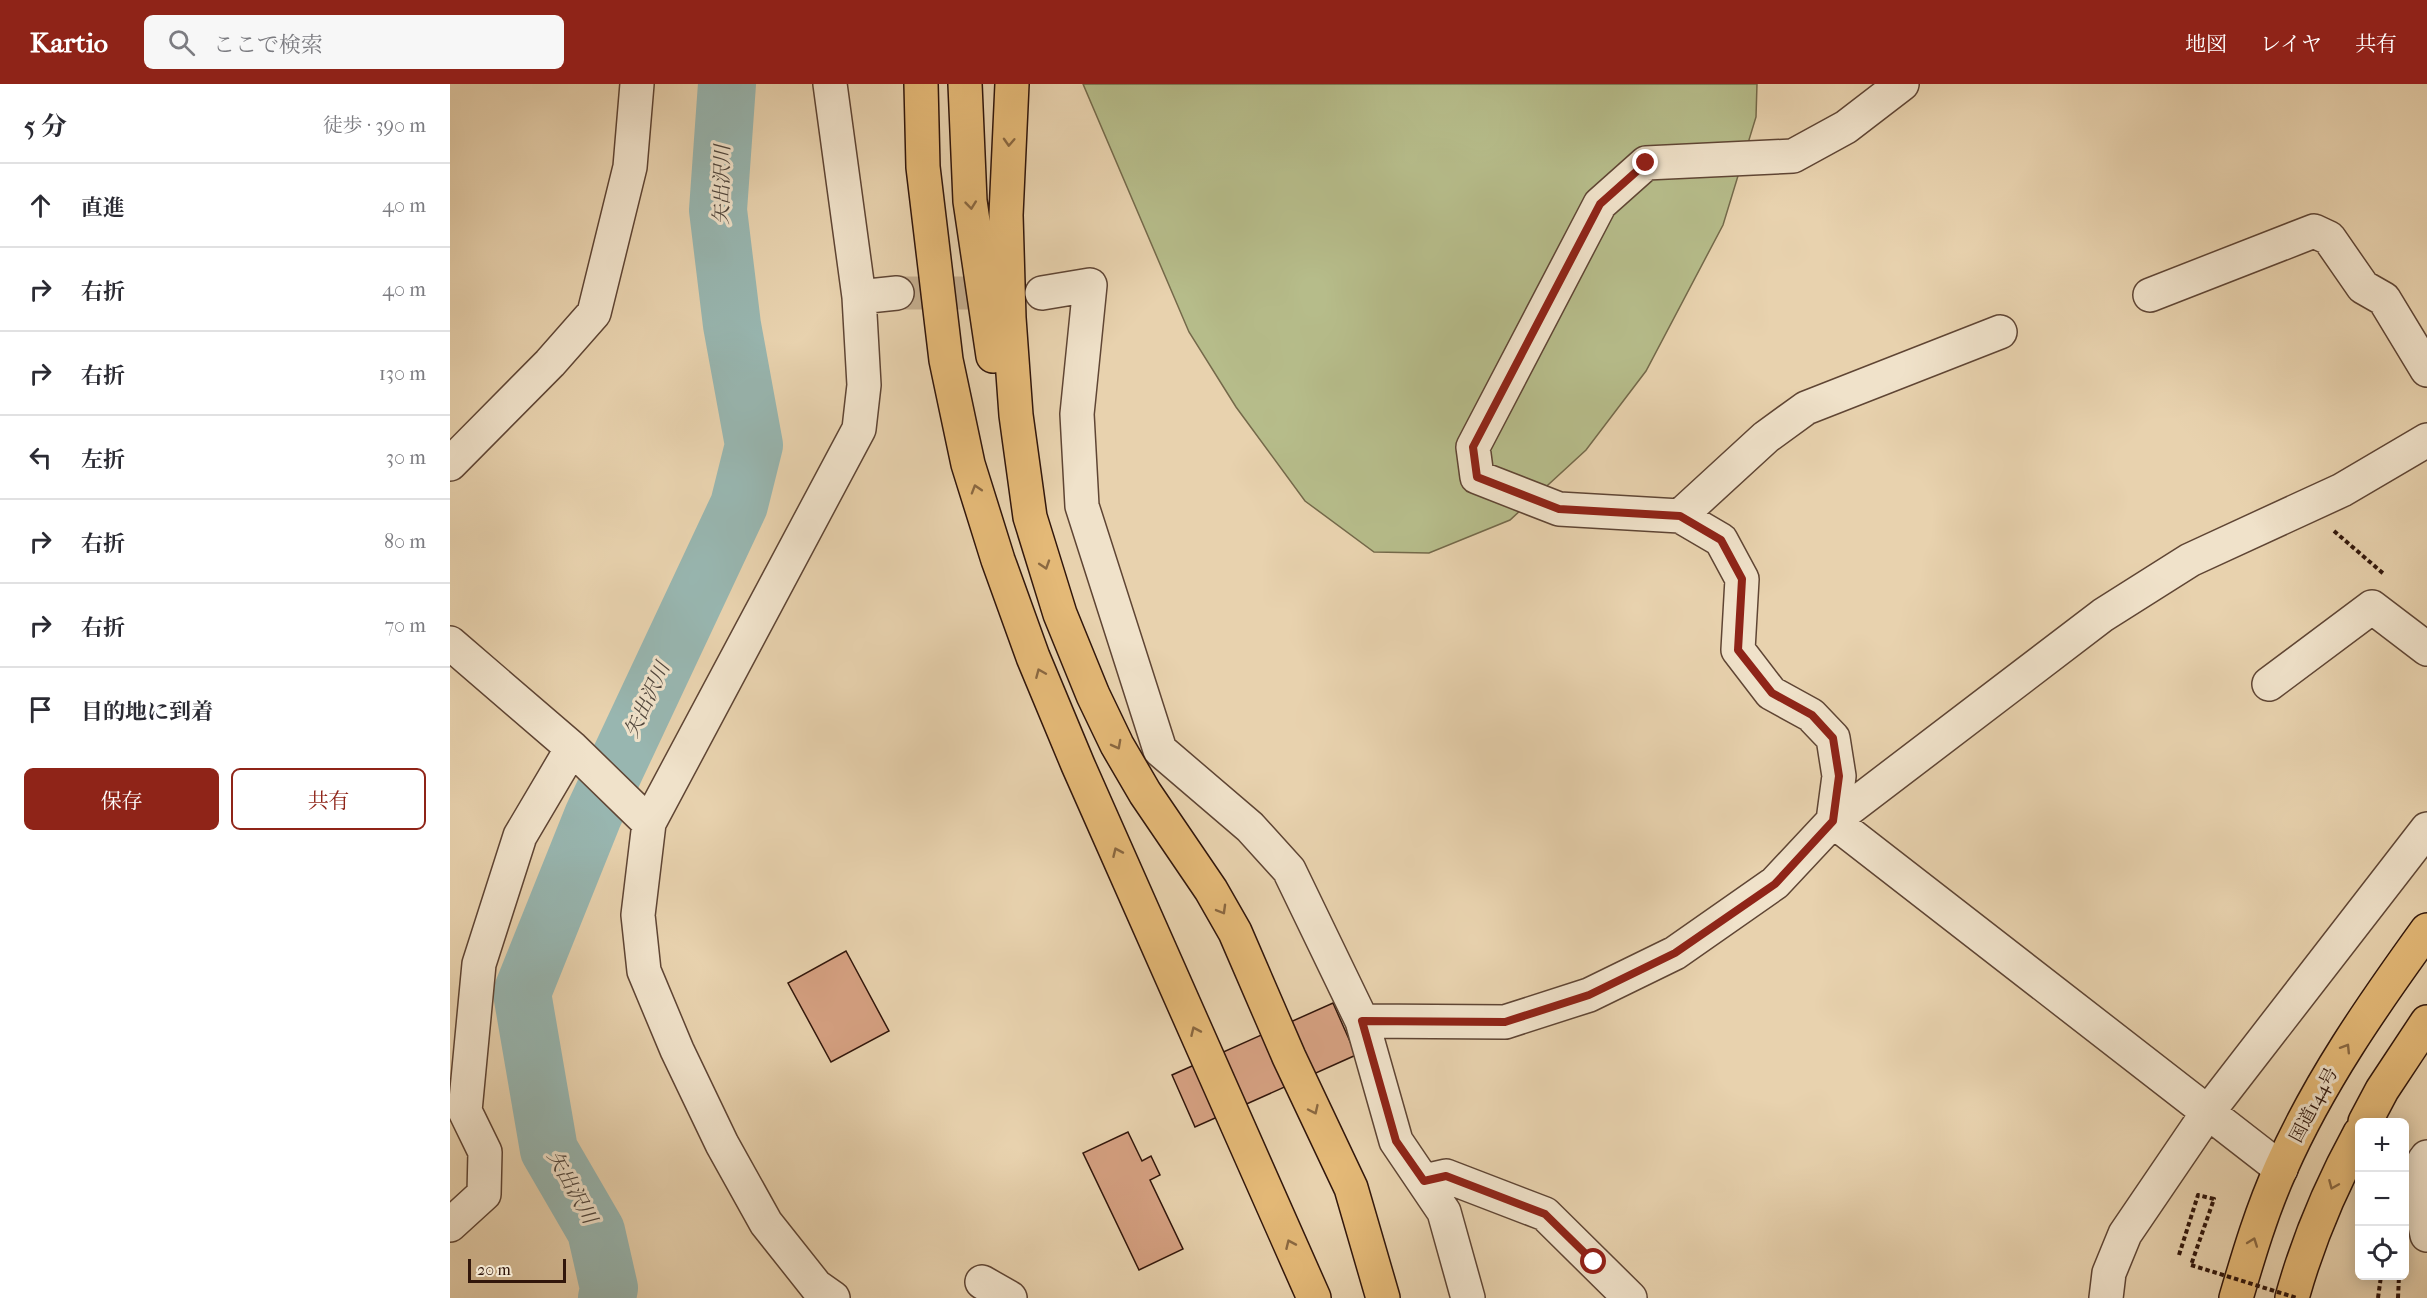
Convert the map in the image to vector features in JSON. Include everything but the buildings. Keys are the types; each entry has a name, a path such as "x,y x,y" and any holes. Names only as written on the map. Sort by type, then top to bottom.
{"highway":[{"path":"921,84 923,168 946,360 968,464 998,560 1033,657 1074,754 1314,1298"},
{"path":"966,84 970,201 985,310 1002,408 1030,517 1060,614 1117,745 1145,793 1211,890 1235,932 1288,1057 1351,1188 1383,1298"},
{"path":"1012,84 1006,215 1009,318 1016,415 1030,517"},
{"name":"国道144号","path":"2236,1298 2250,1249 2280,1168 2321,1089 2372,1006 2427,930"},
{"path":"2367,1118 2382,1090 2427,1022"},
{"path":"2292,1298 2302,1258 2337,1175 2355,1142"}],"street":[{"path":"450,464 550,363 594,313 630,167 638,84"},
{"path":"830,84 859,297 864,385 859,429 642,815 638,915 644,971 677,1050 722,1144 766,1223 816,1286 833,1298"},
{"path":"1833,821 1839,776 1833,738 1812,715 1772,693 1738,650 1742,579 1721,540 1680,516 1559,509 1477,477 1473,447 1600,204 1646,163 1793,156 1846,127 1902,84"},
{"path":"2150,295 2314,231 2330,238 2363,287 2384,299 2427,370"},
{"path":"1042,293 1090,285 1077,414 1082,506 1161,750 1250,827 1289,870 1362,1021 1396,1141 1444,1212 1468,1298"},
{"path":"859,297 897,293"},
{"path":"1680,516 1766,437 1806,408 2000,332"},
{"path":"1362,1021 1505,1022 1589,995 1675,953 1775,884 1833,821 2103,615 2190,560 2342,490 2427,440"},
{"path":"2269,684 2372,607 2427,649"},
{"path":"450,643 572,748 642,815"},
{"path":"450,1225 484,1194 485,1152 465,1111 479,964 520,836 572,748"},
{"path":"1833,821 2280,1168"},
{"path":"2106,1298 2109,1273 2125,1234 2208,1112 2427,829"},
{"path":"2427,1157 2424,1161 2420,1200 2427,1235"},
{"path":"1424,1181 1446,1176 1545,1214 1630,1298"}],"path":[{"path":"2306,507 2394,583"},
{"path":"2179,1255 2198,1195 2214,1200 2191,1265 2297,1298"},
{"path":"2378,1298 2380,1280"},
{"path":"2398,1298 2399,1280"}],"green space":[{"path":"1083,84 1757,84 1756,117 1723,225 1646,371 1586,450 1510,520 1429,553 1374,552 1305,501 1236,407 1189,332"}],"waterway":[{"name":"矢出沢川","path":"607,1298 609,1288 596,1231 549,1150 522,993 593,816 739,505 754,445 732,325 718,210 727,84"}],"tunnel":[{"path":"897,293 1010,293"}],"route":[{"path":"1594,1262 1545,1214 1446,1176 1424,1181 1396,1141 1362,1021 1505,1022 1589,995 1675,953 1775,884 1833,821 1839,776 1833,738 1812,715 1772,693 1738,650 1742,579 1721,540 1680,516 1559,509 1477,477 1473,447 1600,204 1646,163"}]}
